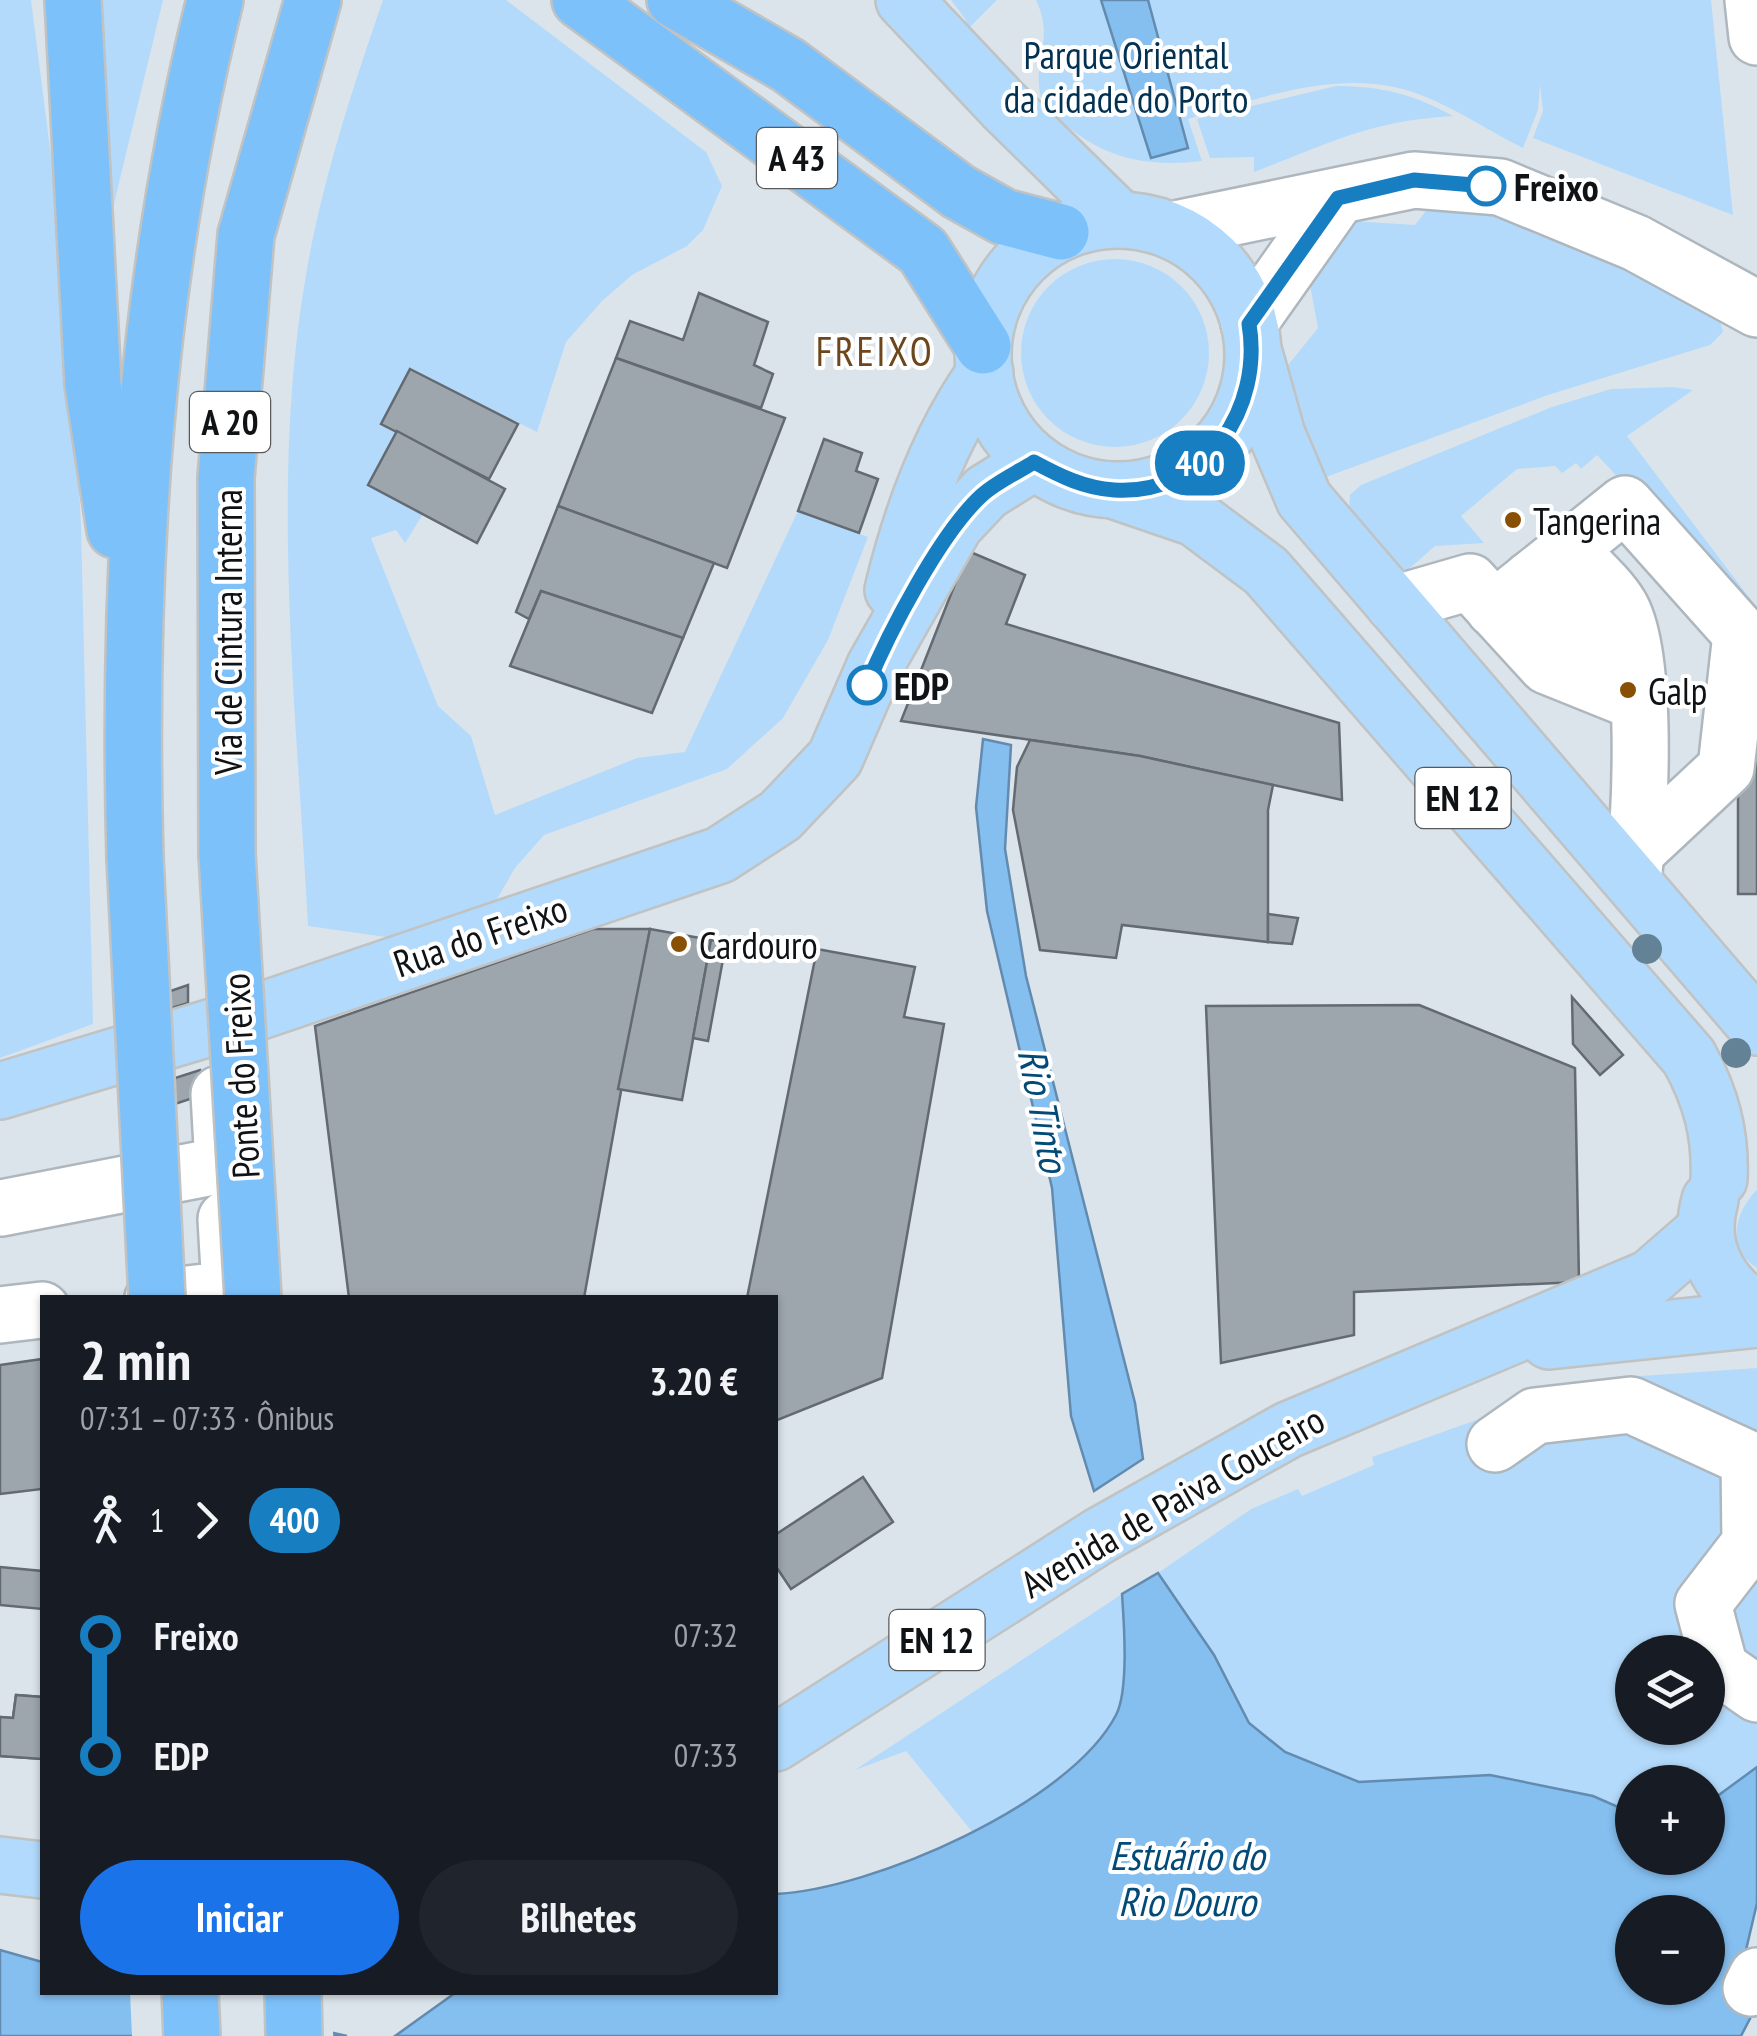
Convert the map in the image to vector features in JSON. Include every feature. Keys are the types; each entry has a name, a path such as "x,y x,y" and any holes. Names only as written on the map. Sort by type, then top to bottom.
{"highway":[{"path":"73,0 93,385 132,644"},
{"name":"A 20","path":"155,1295 135,858 132,644 152,347 194,86 215,0"},
{"name":"Via de Cintura Interna","path":"227,854 226,478 246,235 314,0"},
{"name":"A 43","path":"580,0 924,251 984,360"},
{"name":"A 43","path":"674,0 788,65 959,192 1004,218 1061,232"},
{"path":"737,0 788,65"},
{"name":"Ponte do Freixo","path":"227,854 253,1295"},
{"path":"190,1995 192,2036"},
{"path":"292,1995 294,2036"}],"main road":[{"name":"EN 12","path":"904,0 1004,106 1145,225 1204,250 1231,279 1252,338 1276,434 1304,498 1394,604 1635,868 1757,1028"},
{"path":"984,360 990,311 1006,279 1030,252 1061,232 1090,223 1145,225"},
{"name":"EN 12","path":"1116,491 1159,484 1198,465 1229,434 1248,396 1252,338"},
{"name":"EN 12","path":"984,360 986,390 1004,430 1034,462 1073,483 1116,491 1195,518 1243,550 1279,586 1689,1057 1708,1095 1727,1185 1709,1256 1721,1279 1757,1310"},
{"name":"Rua do Freixo","path":"875,666 904,546 984,360"},
{"name":"Rua do Freixo","path":"0,1092 216,1026 740,845 780,816 834,758 875,666 955,525 986,492 1034,462"},
{"name":"Avenida de Paiva Couceiro","path":"778,1741 1099,1536 1288,1430 1410,1375 1650,1278 1727,1185"},
{"name":"Avenida de Paiva Couceiro","path":"1481,1349 1757,1318"},
{"path":"0,1864 40,1870"}],"street":[{"path":"1753,0 1757,36"},
{"path":"1145,225 1338,198 1414,180 1500,187 1636,243 1757,309"},
{"path":"1252,338 1338,198"},
{"path":"1540,572 1625,504 1742,634 1726,768 1635,868"},
{"path":"1540,572 1583,639 1601,652 1639,703 1635,868"},
{"path":"1394,604 1470,582 1540,572 1636,593 1601,652"},
{"path":"178,1295 230,1288 216,1026"},
{"path":"1,1208 223,1165"},
{"path":"0,1315 40,1310"},
{"path":"1495,1444 1535,1416 1631,1406 1749,1459 1750,1543 1703,1604 1720,1668 1757,1694"}],"green space":[{"path":"0,0 31,0 69,297 81,526 93,1024 0,1058"},
{"path":"82,0 163,0 112,212 108,280"},
{"path":"383,0 506,0 706,152 722,186 703,230 687,246 632,275 602,301 566,342 537,432 411,369 382,423 397,431 368,485 423,514 405,543 396,530 371,538 438,706 471,736 495,815 637,758 685,752 798,511 868,537 828,640 783,718 727,769 544,835 515,868 489,913 393,938 308,926 293,681 288,513 296,349 307,269 330,167"},
{"path":"951,0 997,0 967,30 962,26 966,20"},
{"name":"Parque Oriental da cidade do Porto","path":"1036,0 1711,0 1733,215 1533,138 1543,111 1540,85 1538,110 1523,148 1421,95 1363,83 1303,88 1188,119 1202,161 1155,162 1114,154 1077,134 1042,102 1039,74 1044,28"},
{"path":"1336,86 1396,93 1453,116 1373,128 1254,172 1254,157 1210,158 1197,119"},
{"path":"1439,194 1486,202 1535,234 1588,253 1631,262 1714,300 1723,332 1710,345 1548,395 1318,480 1293,401 1288,365 1318,328 1310,285 1351,221 1415,225"},
{"path":"1115,259 1151,267 1181,287 1201,317 1209,353 1201,389 1181,419 1151,439 1115,447 1079,439 1049,419 1029,389 1021,353 1029,317 1049,287 1079,267"},
{"path":"1611,389 1693,390 1627,436 1757,608 1732,599 1597,455 1581,469 1576,463 1562,473 1555,466 1517,469 1461,516 1484,543 1435,546 1401,576 1349,514 1350,495 1361,485 1552,407"},
{"path":"1757,1190 1757,1268 1741,1251 1737,1230 1743,1209"},
{"path":"1757,1368 1757,1767 1725,1791 1725,1765 1615,1765 1615,1806 1593,1796 1490,1775 1359,1782 1285,1752 1249,1723 1214,1655 1158,1573 1251,1509 1298,1489 1302,1496 1374,1465 1372,1457 1533,1400 1612,1378"},
{"path":"1122,1594 1124,1668 1121,1697 1110,1729 1077,1764 1034,1796 974,1834 906,1751 855,1770"}],"water":[{"path":"1101,0 1148,0 1188,148 1151,158"},
{"name":"Rio Tinto","path":"983,739 1011,745 1005,849 1026,976 1135,1403 1143,1459 1094,1491 1071,1416 1052,1188 987,911 976,807"},
{"name":"Estuário do Rio Douro","path":"1158,1573 1214,1655 1249,1723 1285,1752 1359,1782 1490,1775 1593,1796 1615,1806 1615,1875 1725,1875 1725,1791 1757,1767 1757,1903 1739,1980 1757,2005 1741,2036 395,2036 452,1995 778,1995 778,1894 862,1877 913,1859 1013,1810 1057,1780 1092,1748 1116,1715 1123,1690 1122,1594"},
{"path":"0,1950 40,1961 40,1995 165,1995 347,2036 0,2036"}],"pier":[{"path":"130,1995 191,1995 333,2028 333,2036 132,2036"}],"building":[{"path":"699,293 768,322 754,365 773,374 761,408 616,358 630,321 683,340"},
{"path":"616,358 785,418 727,568 558,506"},
{"path":"410,369 518,424 489,479 381,424"},
{"path":"397,431 505,489 477,543 368,485"},
{"path":"824,439 862,453 856,471 878,479 859,533 798,511"},
{"path":"558,506 714,563 683,638 541,591 529,619 516,612"},
{"path":"968,551 1025,575 1006,624 1339,723 1342,800 1140,756 901,721"},
{"path":"541,591 683,638 652,713 510,666"},
{"path":"1757,634 1757,894 1738,894 1738,771"},
{"path":"1030,740 1140,756 1273,785 1268,810 1268,942 1122,925 1116,958 1040,950 1013,810 1017,767"},
{"path":"1268,914 1298,918 1292,944 1268,942"},
{"path":"593,929 650,929 585,1295 349,1295 315,1026"},
{"path":"650,929 711,940 682,1100 618,1089"},
{"path":"711,940 726,943 708,1041 693,1038"},
{"path":"817,949 915,967 904,1017 944,1024 882,1378 778,1420 778,1295 748,1295"},
{"path":"188,985 188,1003 162,1011 162,994"},
{"path":"1572,997 1623,1055 1600,1075 1573,1044"},
{"path":"1419,1005 1575,1068 1579,1282 1354,1292 1354,1335 1221,1363 1206,1006"},
{"path":"200,1070 208,1093 130,1119 122,1095"},
{"path":"40,1359 40,1489 0,1494 0,1365"},
{"path":"863,1477 893,1522 791,1589 778,1570 778,1533"},
{"path":"0,1567 40,1571 40,1609 0,1605"},
{"path":"16,1695 40,1697 40,1759 0,1756 0,1717 13,1718"},
{"path":"16,1695 40,1697 40,1759 0,1756 0,1717 13,1718"}],"bus line":[{"name":"400","path":"867,685 955,525 986,492 1034,462 1073,483 1116,491 1159,484 1198,465 1229,434 1248,396 1254,352 1249,324 1338,198 1368,187 1414,180 1486,186"}],"place":[{"name":"Freixo","path":"1486,186"},
{"name":"Tangerina","path":"1513,520"},
{"name":"EDP","path":"867,685"},
{"name":"Galp","path":"1628,690"},
{"name":"Cardouro","path":"679,944"}],"district":[{"name":"FREIXO","path":"875,351"}]}
